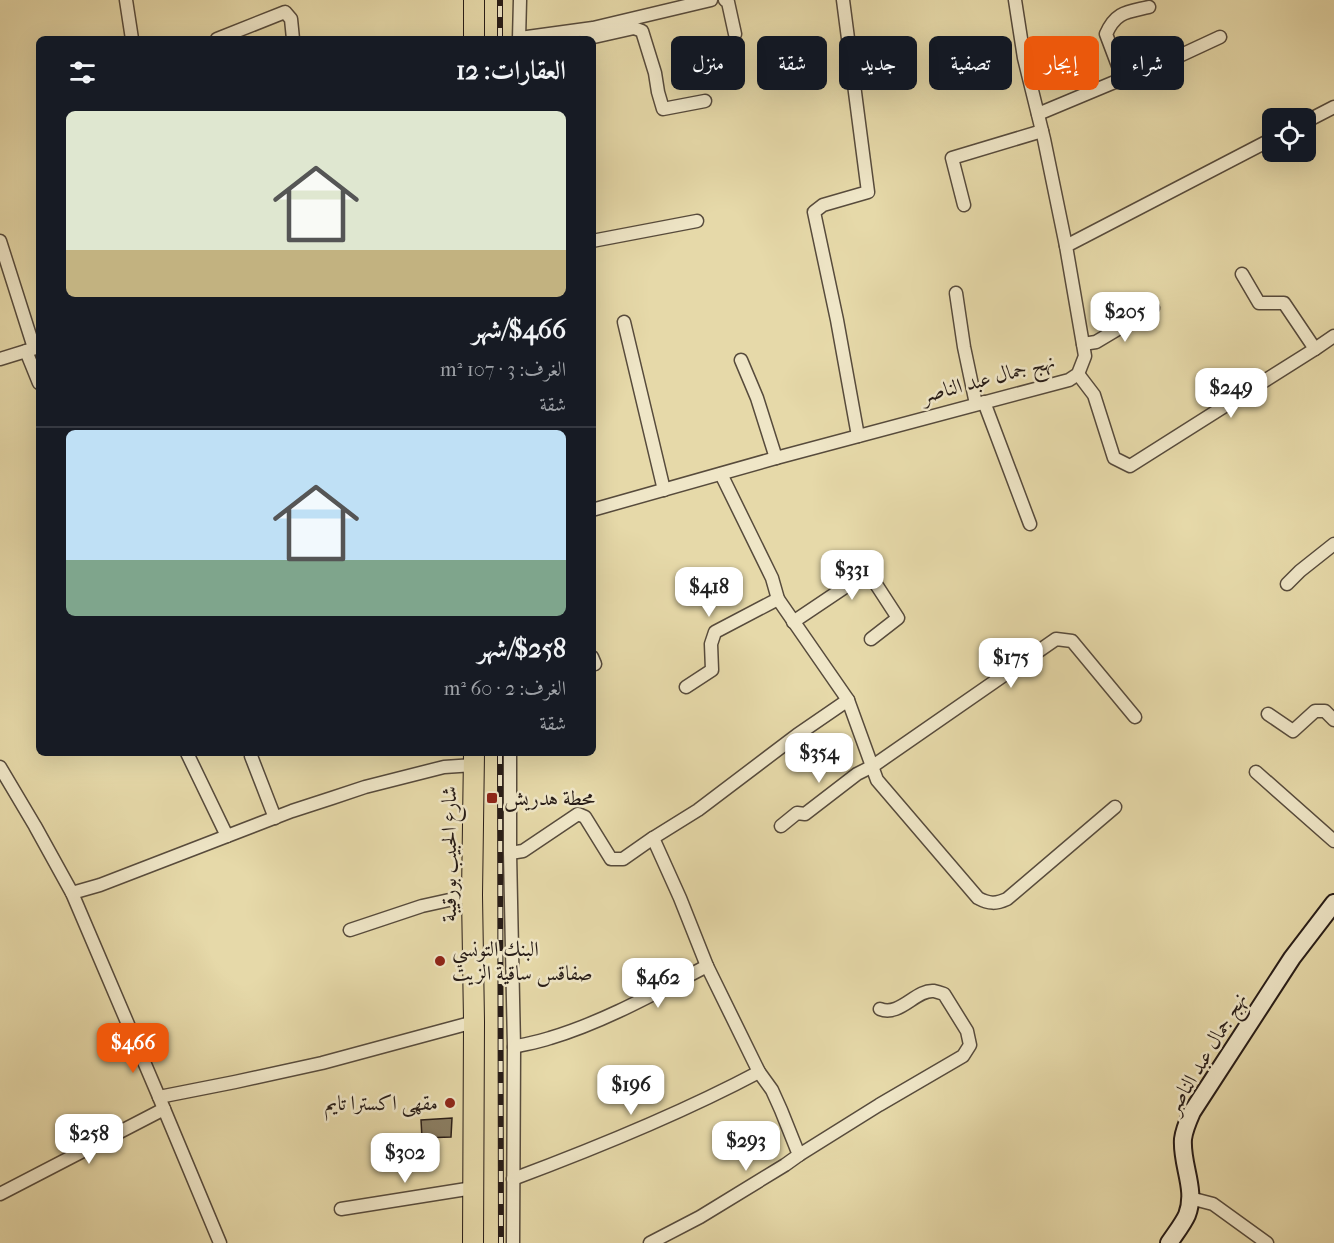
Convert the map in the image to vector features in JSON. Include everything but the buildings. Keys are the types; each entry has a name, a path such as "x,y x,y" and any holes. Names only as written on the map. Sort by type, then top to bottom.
{"main road":[{"path":"474,0 474,36"},
{"name":"شارع الحبيب بورقيبة","path":"473,1243 474,759"}],"street":[{"path":"126,0 132,36"},
{"path":"520,0 520,36"},
{"path":"535,36 593,28 711,0"},
{"path":"725,0 728,2 735,34"},
{"path":"843,0 868,192 823,205 814,212 858,436"},
{"name":"نهج جمال عبد الناصر","path":"596,509 1069,380 1078,374 1085,356 1066,246 1024,58 1016,0"},
{"path":"1111,47 1106,34 1111,21 1125,13 1149,7"},
{"path":"225,36 285,12 291,19 293,36"},
{"path":"596,37 634,28 642,31 663,110 705,100"},
{"path":"1184,54 1220,37"},
{"path":"1038,114 1111,84"},
{"path":"1316,116 1334,107"},
{"path":"964,205 952,158 1042,131"},
{"path":"1066,246 1262,144"},
{"path":"596,240 697,221"},
{"path":"0,241 33,349 36,366"},
{"path":"1242,274 1259,303 1284,303 1315,349"},
{"path":"956,293 964,347 980,403 1030,524"},
{"path":"1083,345 1096,342 1153,309"},
{"path":"624,322 663,490"},
{"path":"1078,374 1094,395 1114,458 1130,466 1334,336"},
{"path":"0,359 33,349"},
{"path":"741,360 757,399 776,458"},
{"path":"721,474 772,578 778,598 848,700 877,780 978,898 988,903 998,903 1007,899 1115,807"},
{"path":"1287,585 1300,571 1334,544"},
{"path":"793,622 863,575 870,575 898,618 871,639"},
{"path":"686,687 712,670 711,644 715,632 778,598"},
{"path":"781,825 797,813 805,814 857,774 873,766 1056,639 1072,641 1135,717"},
{"path":"510,853 523,850 578,814 585,817 611,859 623,859 698,810 797,735 848,700"},
{"path":"1268,714 1293,731 1315,711 1325,711 1334,720"},
{"path":"188,756 227,836"},
{"path":"252,756 275,818"},
{"path":"510,756 514,1047 513,1243"},
{"path":"72,893 100,885 275,818 365,787 474,759"},
{"path":"0,767 72,893 220,1243"},
{"path":"1256,772 1334,841"},
{"path":"653,838 707,966 759,1072 777,1100 799,1155"},
{"path":"350,930 422,906 472,895"},
{"name":"نهج جمال عبد الناصر","path":"1169,1243 1187,1214 1190,1198 1184,1155 1185,1126 1292,958 1334,903"},
{"path":"514,1047 551,1038 587,1025 642,1000 707,966"},
{"path":"650,1243 700,1217 879,1105 963,1056 970,1045 967,1032 944,994 933,991 925,993 897,1009 880,1010"},
{"path":"0,1194 162,1103 235,1082 312,1065 474,1022"},
{"path":"513,1179 570,1158 691,1106 759,1072"},
{"path":"341,1209 473,1188"},
{"path":"1190,1198 1213,1204 1267,1243"}],"railway":[{"path":"500,0 500,36"},
{"path":"500,756 501,1243"}],"place":[{"name":"محطة هدريش","path":"492,798"},
{"name":"البنك التونسي صفاقس ساقية الزيت","path":"440,961"},
{"name":"مقهى اكسترا تايم","path":"450,1103"}]}
